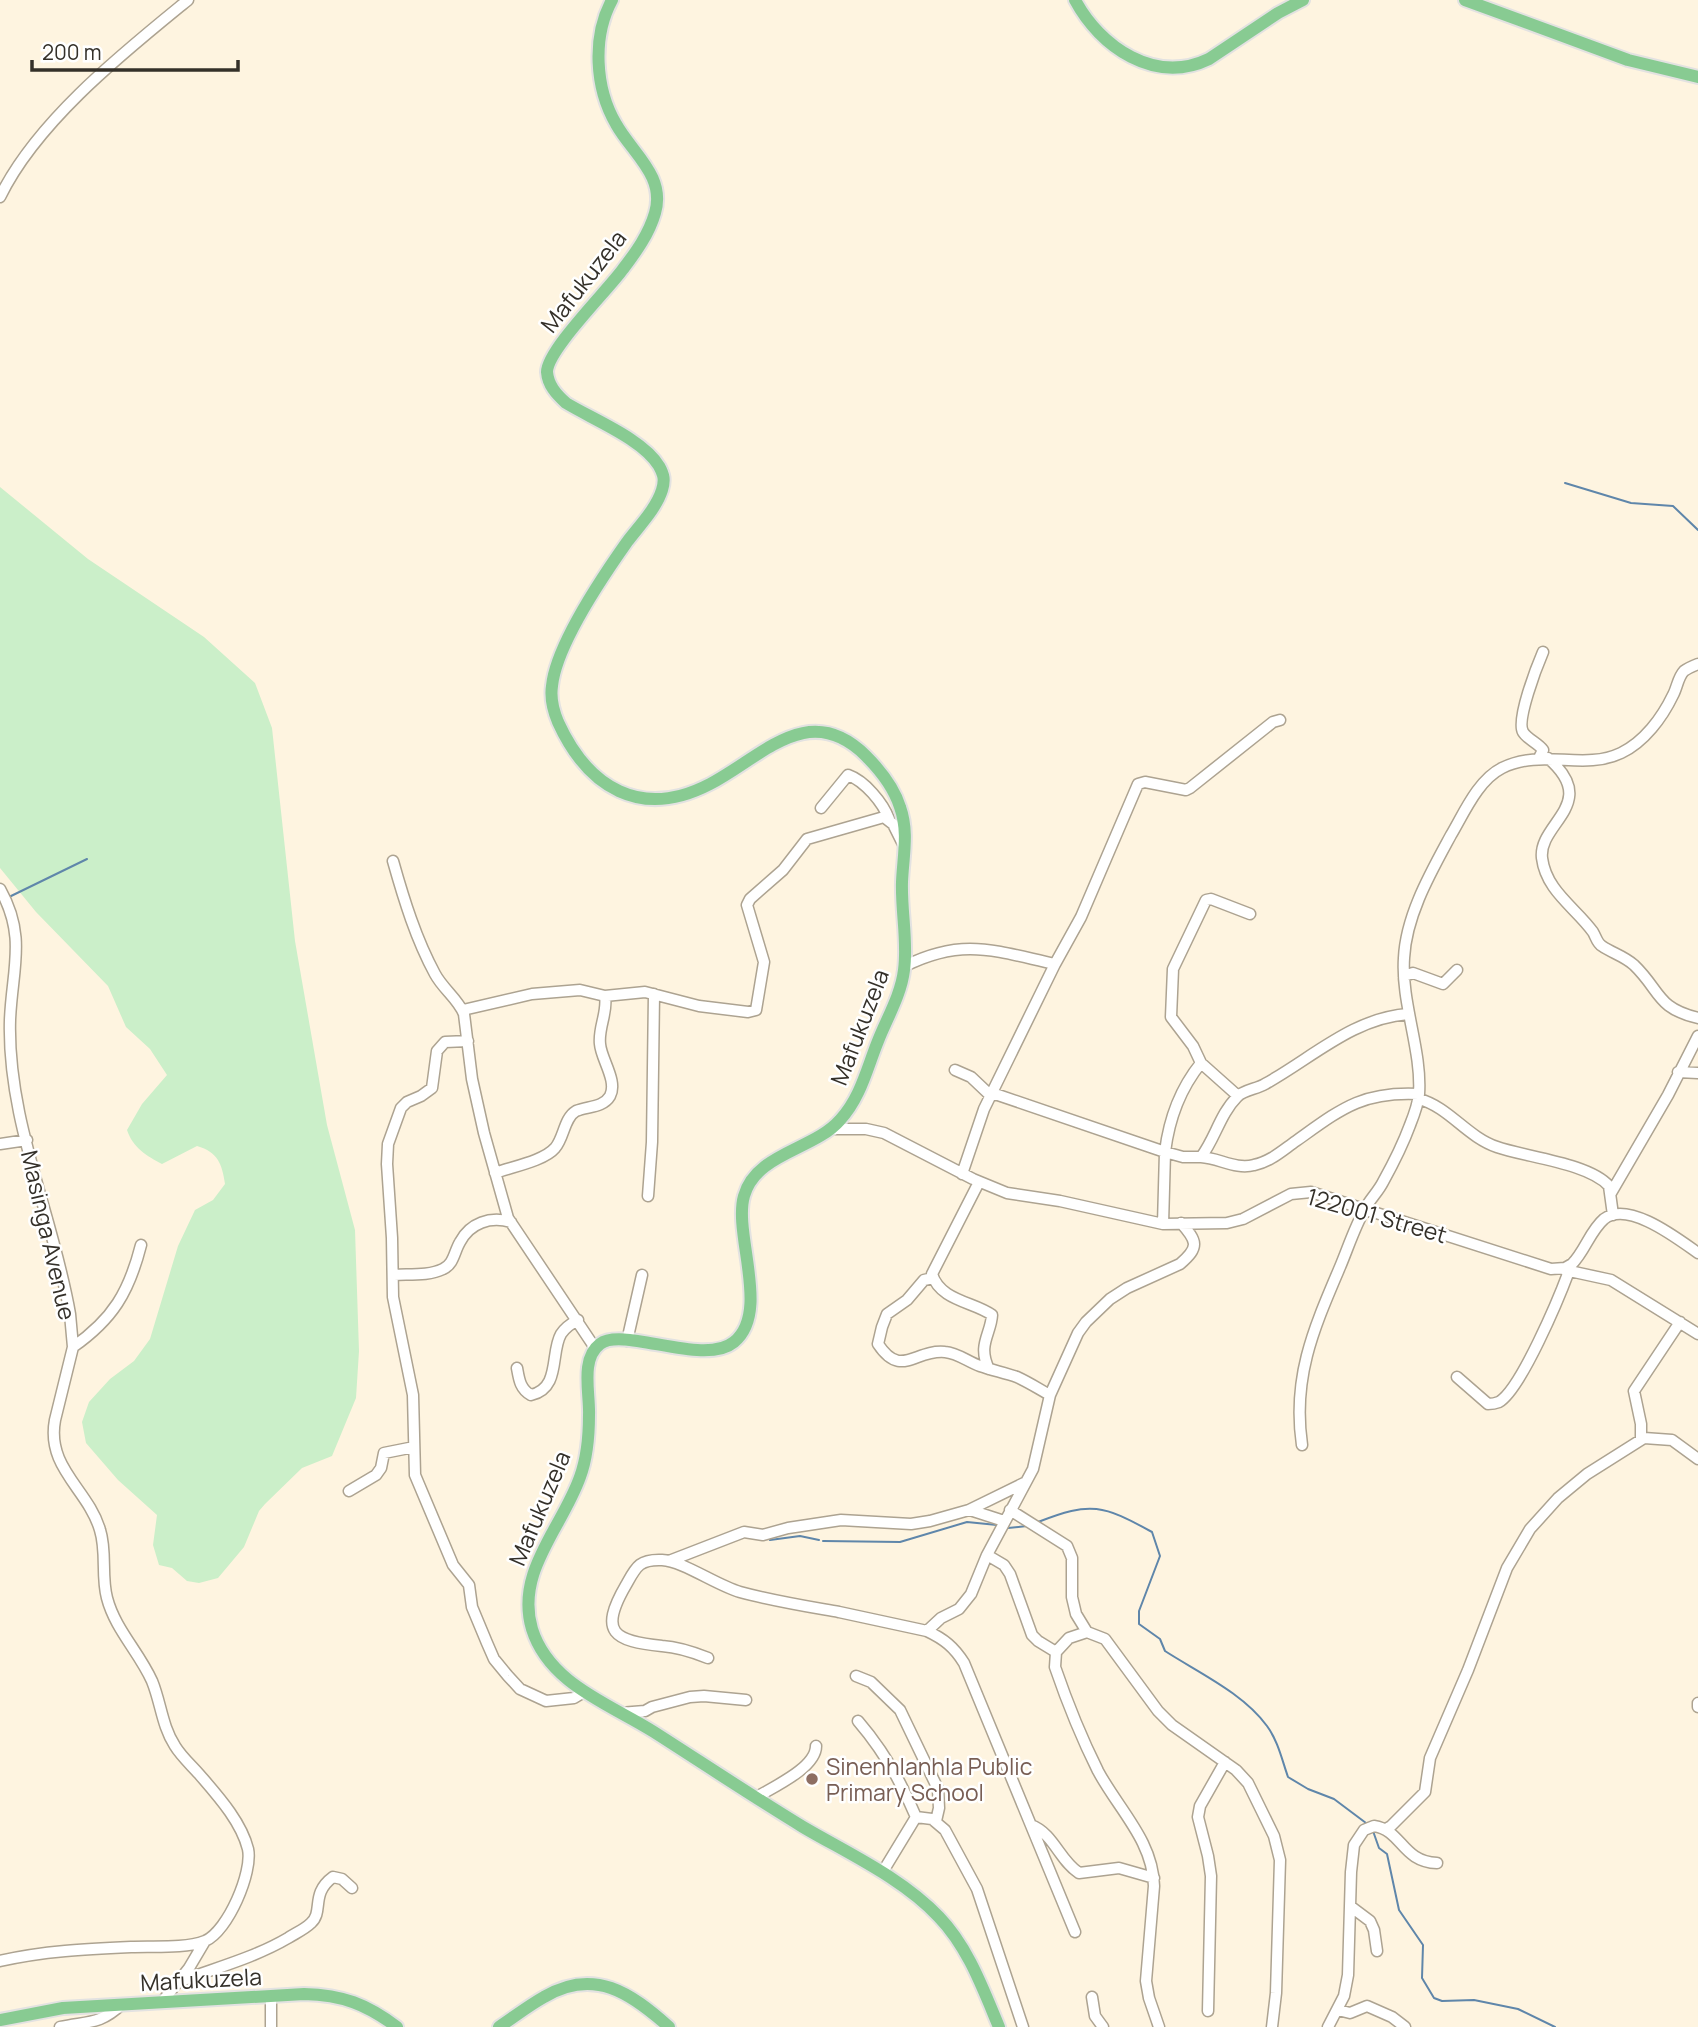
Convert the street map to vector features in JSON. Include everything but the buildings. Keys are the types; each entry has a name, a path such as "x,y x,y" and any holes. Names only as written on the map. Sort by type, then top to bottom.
{"main road":[{"name":"Mafukuzela","path":"612,0 603,21 600,43 601,86 616,125 648,168 654,181 657,203 649,227 638,247 552,355 547,373 557,395 645,450 658,464 664,479 660,496 609,568 558,659 551,693 553,709 566,738 584,766 608,787 634,797 668,797 700,789 719,780 760,752 785,739 809,732 823,731 850,741 863,753 897,797 905,823 901,910 905,966 898,994 859,1092 842,1118 831,1129 761,1169 745,1192 742,1217 749,1264 749,1305 747,1320 736,1341 725,1348 706,1350 612,1338 604,1340 589,1358 590,1414 585,1461 572,1497 534,1570 528,1597 530,1621 539,1646 557,1668 584,1692 645,1726 755,1798 913,1893 951,1931 976,1974 999,2027"},
{"path":"1075,0 1090,24 1113,45 1146,64 1174,69 1187,68 1209,59 1278,13 1303,0"},
{"path":"1465,0 1628,60 1698,77"},
{"path":"499,2027 556,1990 591,1983 619,1990 634,1998 669,2027"},
{"name":"Mafukuzela","path":"0,2020 41,2010 321,1995 345,1998 369,2008 397,2027"}],"street":[{"path":"0,197 21,162 44,132 114,63 188,0"},
{"path":"1543,652 1532,680 1521,724 1523,732 1542,748 1543,758 1562,773 1568,789 1564,814 1542,850 1544,864 1553,886 1599,943 1631,962 1644,975 1662,1002 1678,1013 1698,1018"},
{"path":"1302,1445 1298,1411 1303,1366 1324,1303 1364,1209 1382,1184 1409,1128 1419,1097 1419,1077 1408,1014 1404,958 1407,933 1442,853 1470,803 1485,782 1500,769 1543,758 1600,760 1634,745 1648,733 1664,711 1681,675 1698,664"},
{"path":"962,1174 990,1095 1081,917 1138,784 1145,782 1186,790 1191,788 1267,727 1280,720"},
{"path":"821,808 848,775 853,776 885,808 905,847"},
{"path":"463,1010 532,994 580,990 605,996 645,992 699,1006 748,1012 756,1010 764,962 747,905 750,899 783,870 807,839 877,819 889,819"},
{"path":"393,861 409,913 427,957 442,986 463,1010 472,1079 495,1173 511,1222 595,1348"},
{"name":"Masinga Avenue","path":"0,889 12,913 15,928 10,1020 11,1068 65,1289 73,1347 52,1432 55,1447 65,1474 85,1501 99,1527 104,1559 104,1584 110,1607 152,1681 172,1741 236,1821 248,1850 248,1868 237,1900 222,1924 205,1941 162,2002"},
{"path":"1238,1096 1201,1063 1194,1046 1171,1017 1173,969 1206,900 1211,899 1250,914"},
{"path":"905,966 927,955 958,948 990,949 1055,964"},
{"path":"1404,976 1413,973 1443,984 1457,970"},
{"path":"648,1196 652,1142 654,994"},
{"path":"495,1173 547,1155 558,1144 575,1112 605,1102 611,1095 612,1087 600,1045 605,996"},
{"path":"1201,1157 1238,1096 1264,1085 1334,1039 1387,1017 1408,1014"},
{"path":"1611,1193 1668,1095 1698,1035"},
{"path":"468,1041 444,1042 439,1047 432,1088 401,1108 388,1144 393,1297 412,1395 413,1466 419,1489 453,1566 469,1585 472,1607 494,1658 520,1689 534,1697 546,1701 561,1701 584,1692"},
{"path":"1163,1224 1168,1133 1177,1103 1201,1063"},
{"path":"955,1070 971,1077 990,1095 1006,1097 1183,1157 1201,1157 1238,1166 1255,1165 1277,1155 1321,1123 1357,1102 1385,1094 1419,1097 1475,1137 1502,1149 1533,1155 1590,1174 1605,1182 1611,1193 1613,1215"},
{"path":"1678,1072 1698,1073"},
{"name":"122001 Street","path":"831,1129 866,1129 884,1133 962,1174 1015,1195 1060,1201 1163,1224 1227,1223 1243,1219 1301,1191 1311,1192 1542,1266 1611,1280 1698,1334"},
{"path":"0,1144 27,1140"},
{"path":"933,1278 934,1271 979,1182"},
{"path":"1457,1377 1488,1404 1498,1403 1504,1398 1527,1364 1564,1270 1578,1258 1601,1223 1613,1215 1632,1215 1647,1221 1698,1252"},
{"path":"394,1275 433,1272 445,1268 454,1257 467,1231 476,1224 496,1219 511,1222"},
{"path":"927,1631 941,1618 965,1604 1036,1459 1042,1422 1051,1395 1078,1333 1097,1310 1127,1288 1180,1264 1192,1252 1195,1240 1181,1223"},
{"path":"73,1347 107,1320 117,1307 135,1267 141,1245"},
{"path":"627,1341 642,1275"},
{"path":"933,1278 924,1280 907,1300 887,1314 878,1345 889,1357 901,1363 931,1352 950,1353 1019,1378 1051,1395"},
{"path":"933,1278 960,1301 992,1315 985,1337 985,1362 989,1369"},
{"path":"516,1368 522,1388 526,1392 531,1395 540,1391 551,1377 561,1334 578,1320"},
{"path":"1641,1440 1641,1424 1634,1391 1680,1322"},
{"path":"1386,1829 1425,1792 1430,1758 1468,1670 1502,1580 1530,1529 1558,1498 1587,1474 1644,1438 1672,1440 1698,1459"},
{"path":"349,1491 376,1475 381,1468 384,1453 414,1447"},
{"path":"708,1658 675,1648 628,1642 615,1631 615,1606 636,1566 647,1561 669,1561 744,1532 763,1535 788,1528 841,1520 911,1524 970,1510 1026,1482"},
{"path":"970,1510 1004,1521"},
{"path":"1010,1510 1067,1546 1072,1558 1074,1606 1087,1632 1105,1639 1147,1698 1172,1725 1225,1762 1248,1783 1278,1849 1280,1860 1272,2027"},
{"path":"987,1555 1004,1566 1010,1574 1032,1635 1056,1652"},
{"path":"669,1561 724,1587 777,1602 927,1631 956,1650 964,1663 1075,1932"},
{"path":"1087,1632 1069,1638 1056,1652 1055,1667 1096,1767 1110,1794 1147,1848 1154,1878 1146,1981 1158,2027"},
{"path":"856,1676 871,1682 901,1710 938,1789 939,1808 936,1821"},
{"path":"620,1713 645,1711 652,1707 704,1696 746,1700"},
{"path":"858,1721 883,1751 916,1817"},
{"path":"755,1798 805,1768 814,1758 816,1746"},
{"path":"1208,2011 1211,1876 1198,1817 1200,1806 1225,1762"},
{"path":"916,1817 936,1821 945,1830 977,1889 1023,2027"},
{"path":"881,1873 916,1817"},
{"path":"1031,1825 1045,1833 1066,1862 1079,1873 1119,1868 1154,1878"},
{"path":"1328,2027 1344,1996 1348,1975 1354,1845 1360,1834 1374,1826 1386,1829 1415,1857 1437,1863"},
{"path":"178,1982 250,1958 276,1946 309,1925 317,1916 321,1889 333,1877 342,1879 352,1888"},
{"path":"1350,1906 1370,1921 1377,1951"},
{"path":"0,1961 75,1949 185,1945 205,1941"},
{"path":"271,1996 271,2027"},
{"path":"1092,1997 1095,2016 1103,2027"},
{"path":"60,2027 100,2021 122,2004"},
{"path":"1338,2010 1350,2012 1367,2006 1392,2017 1405,2027"}],"green space":[{"path":"0,487 88,559 204,637 255,683 272,728 295,941 327,1125 355,1230 359,1351 356,1398 332,1456 302,1468 259,1511 244,1547 218,1578 199,1583 187,1581 172,1568 159,1565 153,1545 157,1515 118,1480 86,1443 82,1422 89,1402 110,1379 134,1361 150,1339 178,1246 195,1210 213,1200 225,1184 224,1177 214,1155 197,1146 162,1164 133,1142 127,1130 142,1104 167,1075 150,1049 126,1027 108,986 36,912 0,868"}],"waterway":[{"path":"1565,483 1631,503 1673,506 1698,530"},
{"path":"9,897 87,859"},
{"path":"1038,1522 1071,1511 1097,1509 1121,1516 1152,1532 1160,1556 1139,1611 1139,1624 1160,1639 1165,1651 1220,1684 1257,1714 1274,1738 1288,1777 1308,1789 1334,1799 1366,1823"},
{"path":"823,1541 900,1542 967,1522 997,1525"},
{"path":"1008,1528 1027,1526"},
{"path":"770,1540 800,1536 819,1540"},
{"path":"1373,1831 1379,1848 1387,1854 1399,1910 1423,1945 1422,1978 1434,1998 1442,2001 1474,2000 1518,2009 1555,2027"}],"place":[{"name":"Sinenhlanhla Public Primary School","path":"812,1779"}]}
